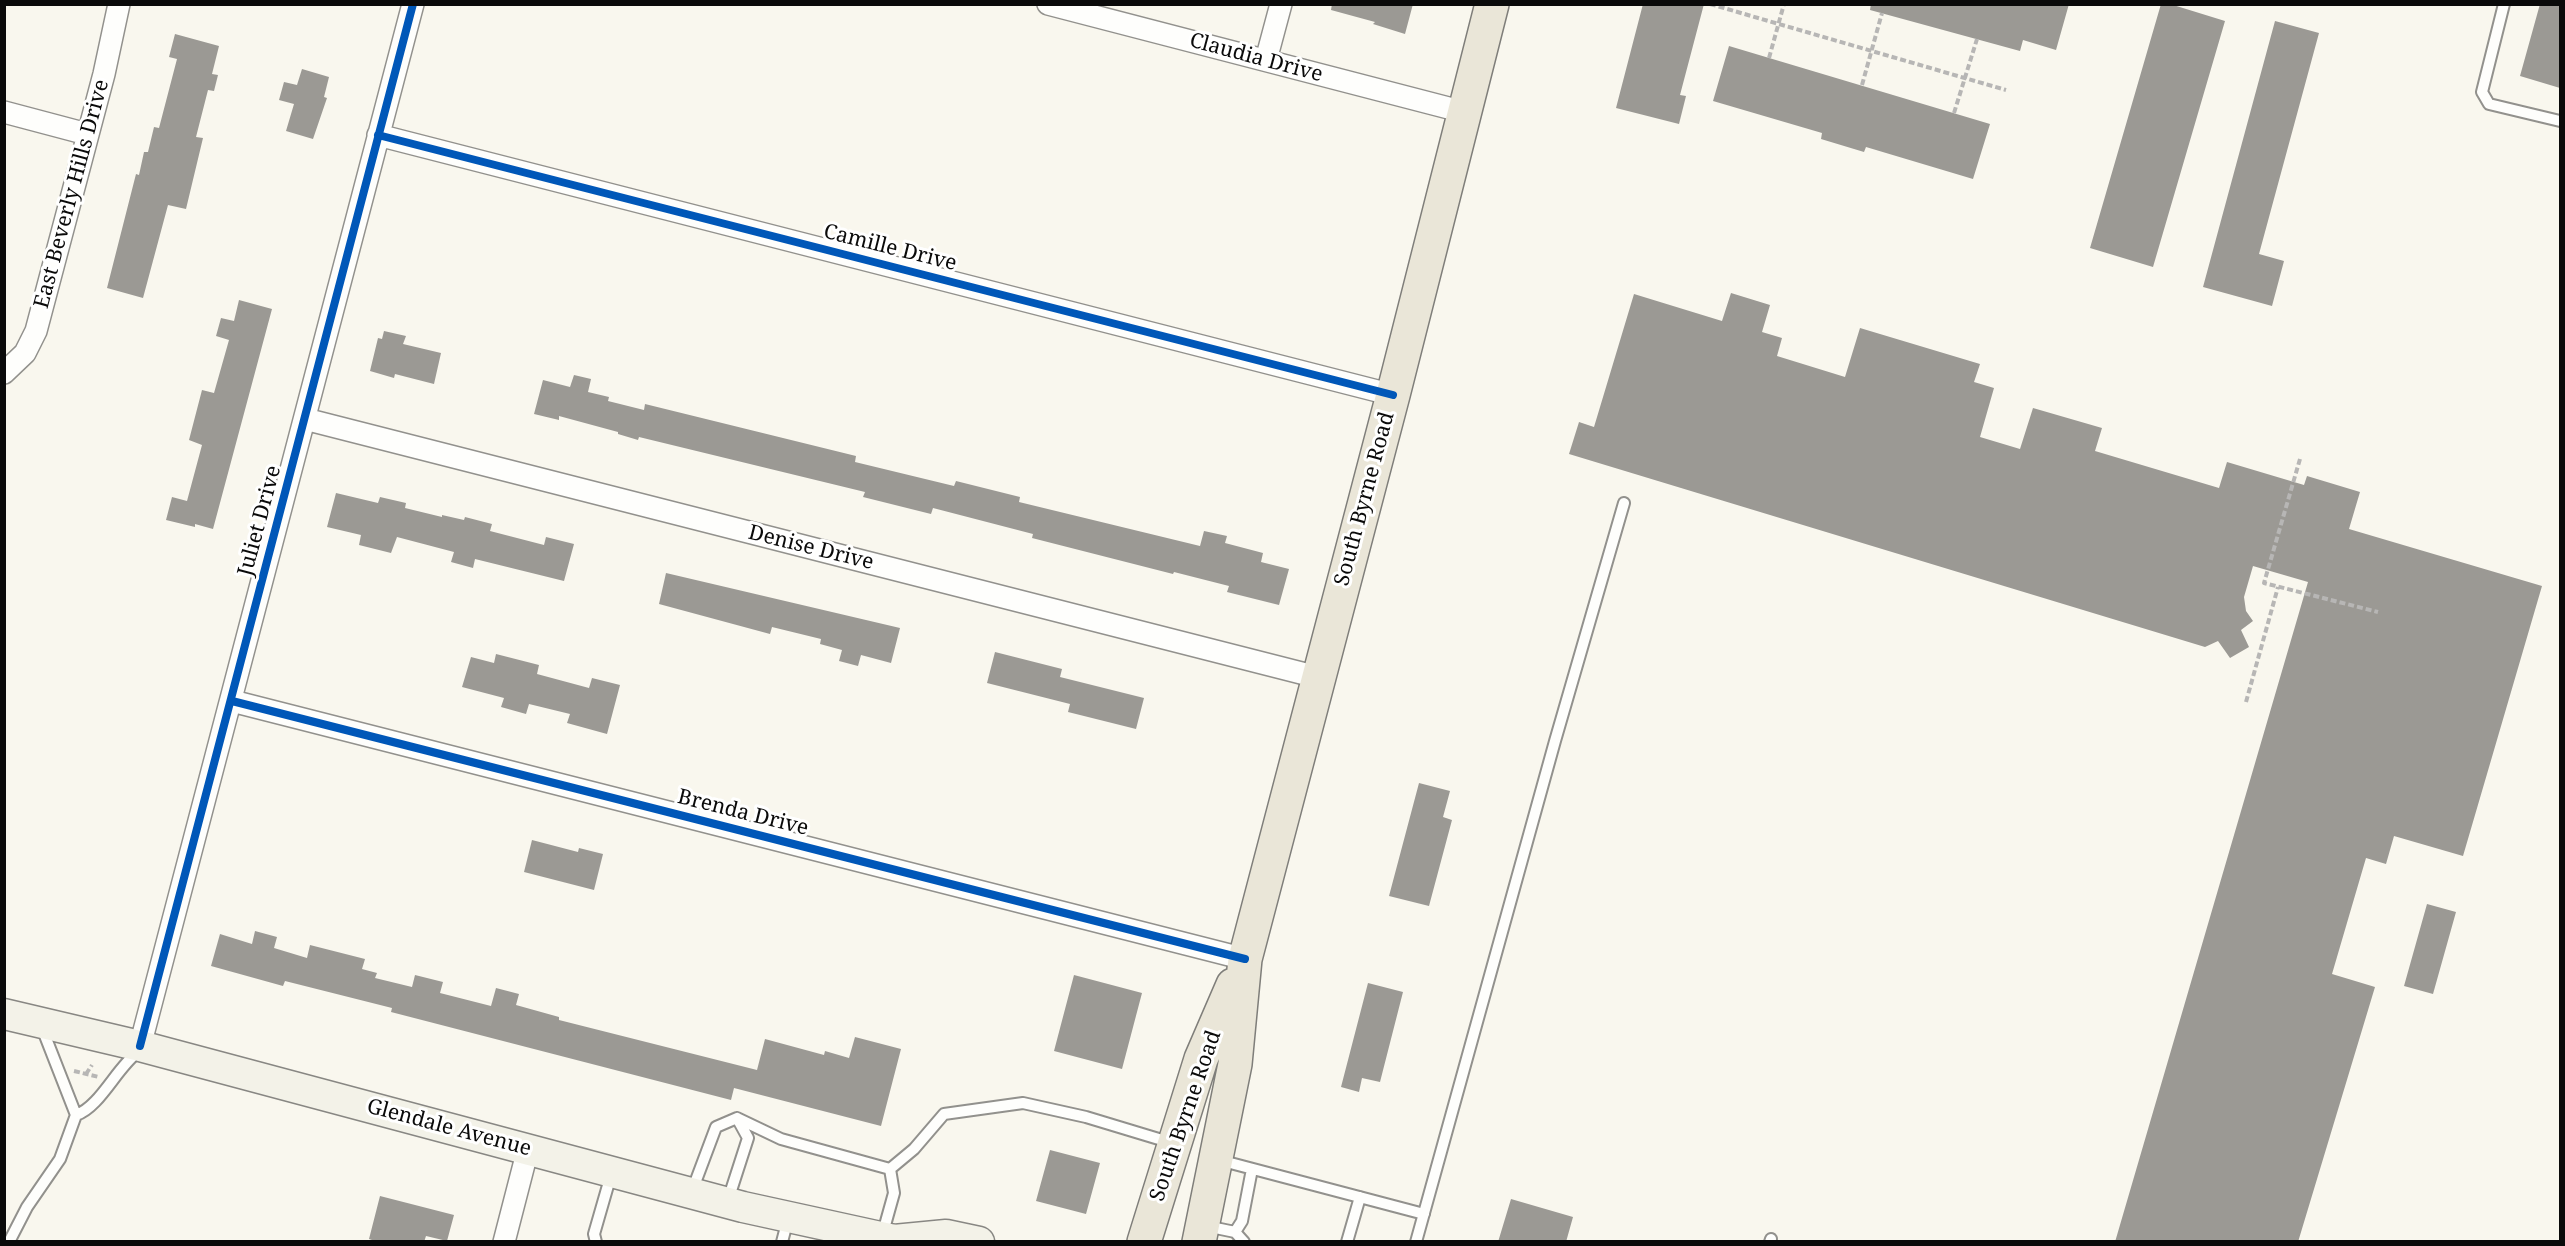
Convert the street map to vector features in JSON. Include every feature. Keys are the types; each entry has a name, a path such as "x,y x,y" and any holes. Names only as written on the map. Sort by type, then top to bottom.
{"main road":[{"name":"South Byrne Road","path":"1201,1234 1235,1064 1245,959 1317,677 1393,396 1492,4"},
{"name":"South Byrne Road","path":"1144,1242 1201,1059 1245,959"},
{"name":"Glendale Avenue","path":"4,1014 143,1046 727,1203 785,1229 891,1239 946,1235 979,1242"}],"street":[{"name":"East Beverly Hills Drive","path":"4,373 25,353 36,331 104,74 119,4"},
{"name":"Juliet Drive","path":"143,1046 413,4"},
{"name":"Claudia Drive","path":"1048,4 1464,112"},
{"path":"1266,60 1281,4"},
{"path":"4,112 87,134"},
{"name":"Camille Drive","path":"378,135 1393,396"},
{"name":"Denise Drive","path":"305,419 1317,677"},
{"name":"Brenda Drive","path":"232,701 1245,959"},
{"path":"504,1242 528,1149"}],"lane":[{"path":"2504,4 2482,92 2489,104 2560,121"},
{"path":"1416,1242 1555,741 1624,503"},
{"path":"12,1238 60,1159 76,1115 40,1022"},
{"path":"76,1115 89,1108 126,1062 143,1046"},
{"path":"890,1169 914,1149 944,1114 1023,1103 1086,1117 1175,1144"},
{"path":"691,1194 716,1127 737,1118 781,1139 890,1169"},
{"path":"727,1203 748,1138 737,1118"},
{"path":"1216,1159 1424,1214"},
{"path":"890,1169 894,1193 891,1239"},
{"path":"1235,1232 1242,1221 1252,1169"},
{"path":"596,1242 594,1234 612,1172"},
{"path":"1347,1242 1360,1197"},
{"path":"1201,1234 1235,1232"},
{"path":"1235,1232 1244,1242"}],"path":[{"path":"1710,4 2006,90"},
{"path":"1769,58 1784,4"},
{"path":"1862,85 1882,13"},
{"path":"1954,113 1977,39"},
{"path":"2300,459 2264,583 2378,612"},
{"path":"2246,702 2278,587"},
{"path":"86,1074 92,1065"},
{"path":"70,1070 99,1077"}],"building":[{"path":"1332,4 1413,4 1405,34 1373,24 1375,22 1331,10"},
{"path":"1643,4 1704,4 1680,95 1686,96 1679,124 1616,108"},
{"path":"1871,4 2069,4 2056,50 2023,40 2020,51 1870,10"},
{"path":"2161,4 2170,4 2225,21 2153,267 2090,248"},
{"path":"2540,4 2560,4 2560,88 2520,76"},
{"path":"2275,21 2319,33 2259,254 2284,261 2272,306 2203,287"},
{"path":"175,34 219,46 212,74 218,75 214,91 208,90 196,137 203,138 186,209 168,205 143,298 107,288 136,174 139,175 144,152 148,152 154,127 159,128 177,59 169,57"},
{"path":"1729,46 1990,124 1973,179 1866,147 1864,152 1821,139 1822,133 1713,101"},
{"path":"302,69 329,77 324,97 327,98 313,139 286,131 294,104 279,100 284,82 297,85"},
{"path":"1731,293 1770,305 1762,332 1782,338 1777,356 1845,377 1860,328 1980,364 1974,382 1994,388 1980,437 2020,449 2033,408 2102,428 2095,451 2219,488 2227,462 2304,485 2307,476 2360,492 2349,529 2542,586 2463,856 2394,836 2386,864 2366,858 2332,974 2375,987 2298,1242 2115,1242 2308,582 2253,566 2244,597 2246,611 2253,621 2241,630 2249,647 2230,658 2218,641 2205,647 1569,454 1579,422 1594,427 1634,294 1722,321"},
{"path":"239,300 272,309 213,529 166,520 172,497 187,501 202,445 189,440 202,390 214,393 229,340 216,336 221,318 234,321"},
{"path":"384,331 406,336 403,344 441,353 434,384 395,374 394,378 370,371 378,338 382,339"},
{"path":"574,375 591,379 588,392 609,397 608,401 644,410 645,404 856,456 855,462 954,486 956,481 1020,497 1019,502 1200,546 1204,531 1227,536 1225,543 1263,553 1261,562 1289,569 1279,605 1227,592 1229,586 1032,538 1033,534 933,508 931,514 863,497 865,492 639,437 638,440 618,434 618,432 559,416 559,420 534,414 543,380 570,387"},
{"path":"336,493 378,503 380,497 406,503 405,508 442,517 442,515 464,520 465,517 492,524 490,531 544,545 546,537 574,544 564,581 475,559 473,568 451,562 454,552 397,537 391,553 359,545 361,535 327,527"},
{"path":"666,573 900,628 891,663 861,655 858,666 839,661 842,650 820,644 821,639 772,627 770,634 659,604"},
{"path":"995,652 1062,669 1060,677 1144,698 1136,729 1068,712 1070,704 987,683"},
{"path":"496,654 539,665 537,674 589,688 592,678 620,685 607,734 567,723 570,714 529,704 526,714 501,707 504,698 462,687 471,657 494,663"},
{"path":"1419,783 1450,791 1443,817 1452,820 1429,906 1389,896"},
{"path":"532,840 578,852 579,848 603,854 594,890 524,872"},
{"path":"2427,904 2456,912 2433,994 2404,986"},
{"path":"255,931 277,937 274,948 307,958 310,945 365,959 362,969 377,973 375,978 412,987 415,975 443,982 440,993 491,1006 496,988 519,994 516,1005 559,1017 559,1020 757,1070 765,1039 824,1055 825,1051 849,1058 855,1037 901,1049 881,1126 734,1088 731,1100 391,1012 392,1008 285,981 283,986 211,966 220,934 252,944"},
{"path":"1074,975 1142,993 1122,1069 1054,1051"},
{"path":"1368,983 1403,992 1380,1082 1362,1078 1359,1092 1341,1087"},
{"path":"1050,1150 1100,1163 1086,1214 1036,1201"},
{"path":"380,1196 454,1215 447,1241 426,1236 424,1242 378,1242 369,1239"},
{"path":"1511,1199 1573,1217 1566,1242 1498,1242"}],"cycle path":[{"path":"140,1046 413,4"},
{"path":"378,135 1393,395"},
{"path":"232,701 1245,959"}]}
